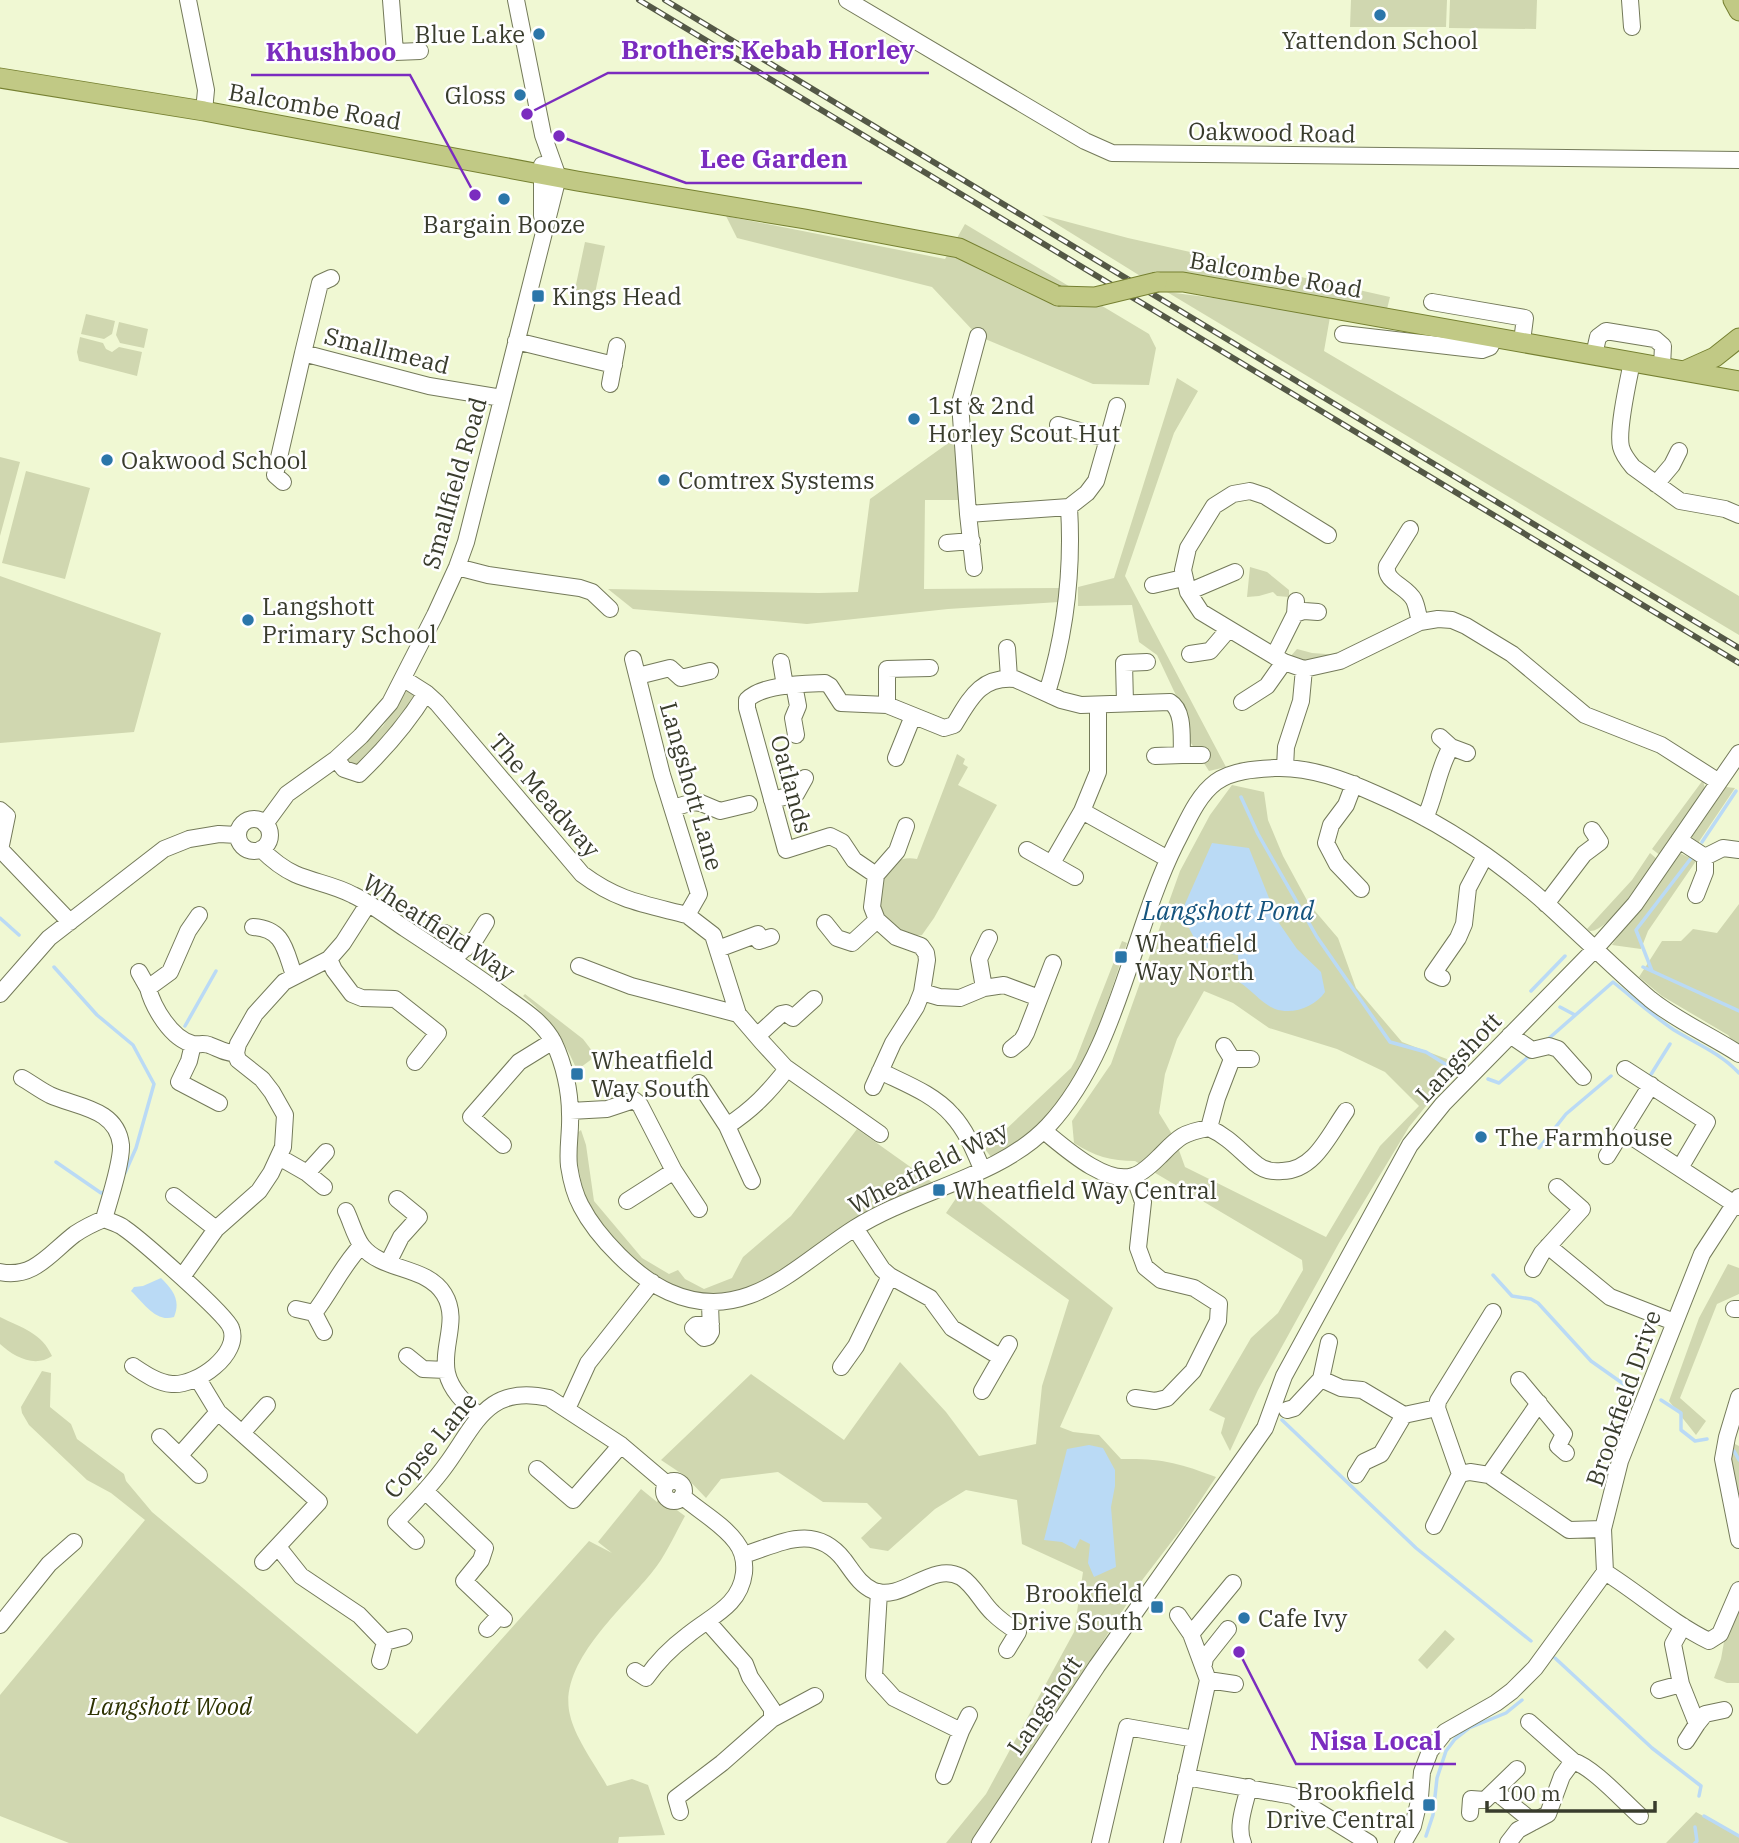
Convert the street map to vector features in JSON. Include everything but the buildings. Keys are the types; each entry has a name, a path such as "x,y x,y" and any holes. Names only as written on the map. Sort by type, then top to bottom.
{"main road":[{"path":"1733,0 1739,11"},
{"name":"Balcombe Road","path":"0,78 204,111 550,176 959,248 1058,296 1095,297 1157,282 1183,282 1730,379"},
{"path":"1686,370 1715,357 1739,338"},
{"path":"1715,357 1715,367 1730,379"}],"street":[{"path":"188,0 206,89 204,111"},
{"path":"391,0 395,52 420,51"},
{"path":"516,0 550,176"},
{"path":"1630,0 1632,27"},
{"name":"Oakwood Road","path":"855,2 1084,141 1112,153 1739,160"},
{"name":"Smallfield Road","path":"265,824 294,788 336,759 382,713 404,678 457,567 466,542 544,228 550,176"},
{"name":"Smallmead","path":"279,479 303,353 326,280"},
{"path":"1432,302 1525,317 1522,341"},
{"path":"1594,355 1598,337 1606,331 1655,339 1663,346 1662,366"},
{"path":"1343,334 1482,350 1490,347 1495,337"},
{"path":"974,568 960,403 978,336"},
{"path":"516,341 614,365"},
{"path":"610,384 617,346"},
{"name":"Smallmead","path":"303,353 429,386 502,398"},
{"path":"1632,362 1620,444 1622,452 1633,467 1680,501 1725,509 1739,515"},
{"path":"968,514 1069,507 1087,493 1096,481 1117,406"},
{"path":"1058,425 1108,439"},
{"path":"1656,484 1672,465 1679,450"},
{"path":"1328,535 1265,496 1250,491 1233,494 1214,506 1198,531 1185,559 1186,585 1201,612 1279,659 1304,669 1340,661 1420,622 1452,620 1512,654 1585,715 1661,745 1719,782"},
{"path":"1047,693 1064,632 1070,556 1069,507"},
{"path":"1410,529 1386,572 1387,576 1413,598 1420,622"},
{"path":"947,543 972,541"},
{"path":"457,567 488,575 580,588 593,592 610,609"},
{"path":"1153,585 1186,585 1235,572"},
{"path":"1242,702 1267,686 1279,659 1295,608 1318,612"},
{"path":"1190,654 1210,652 1228,630"},
{"path":"1007,648 1009,678"},
{"name":"Langshott Lane","path":"633,659 699,894 687,915"},
{"path":"781,662 798,706 793,718 796,735"},
{"path":"1125,703 1124,663 1147,662"},
{"path":"638,676 670,668 681,678 710,671"},
{"path":"887,705 887,669 930,668"},
{"path":"1285,768 1286,747 1301,701 1304,669"},
{"name":"The Meadway","path":"404,678 426,693 582,874 609,893 625,900 687,915"},
{"path":"790,685 825,683 841,703 887,705 944,728 951,727 976,691 992,682 1009,678 1071,703 1098,705 1170,702 1179,712 1182,755"},
{"name":"Oatlands","path":"790,685 751,696 747,700 786,850 830,836 842,842 854,860 876,875"},
{"path":"336,759 344,769 359,774 409,720 426,693"},
{"path":"1052,863 1082,811 1098,772 1098,705"},
{"path":"896,758 913,716"},
{"path":"1425,818 1433,801 1446,756 1446,742 1467,753"},
{"name":"Langshott","path":"981,1843 1074,1700 1265,1428 1284,1376 1410,1145 1443,1104 1595,949 1635,904 1739,753"},
{"path":"1155,756 1202,755"},
{"name":"Wheatfield Way","path":"261,849 275,862 297,875 338,888 368,904 453,959 534,1018 553,1041 565,1075 570,1111 569,1163 578,1202 608,1244 652,1282 667,1292 710,1304 736,1301 764,1291 855,1228 882,1213 1008,1157 1044,1131 1083,1077 1108,1025 1151,898 1189,816 1206,791 1219,780 1242,772 1285,768 1328,775 1396,802 1425,818 1485,856 1546,904 1656,1004 1739,1054"},
{"path":"772,800 796,794 805,778"},
{"path":"1354,784 1346,805 1331,825 1326,843 1338,864 1360,890"},
{"path":"673,808 693,802 720,811 749,804"},
{"path":"0,810 7,816 0,849 70,922"},
{"path":"1082,811 1168,859"},
{"path":"250,819 261,820 269,829 269,841 261,849 246,849 237,835 241,825 250,819"},
{"path":"873,1087 893,1043 909,1020 922,992 926,953 921,946 896,937 877,920 872,908 876,875 897,851 906,826"},
{"path":"1546,904 1584,854 1600,842 1592,830"},
{"path":"0,994 49,938 164,849 188,839 219,834 237,835"},
{"path":"1679,840 1705,857"},
{"path":"1705,857 1724,848 1739,850"},
{"path":"1027,850 1075,877"},
{"path":"1434,975 1464,925 1468,888 1485,856"},
{"path":"1696,895 1705,872 1705,857"},
{"path":"182,1278 216,1229 259,1191 284,1146 285,1115 262,1079 238,1060 238,1044 256,1014 284,982 329,959 343,943 368,904"},
{"path":"148,988 170,972 184,928 199,915"},
{"path":"687,915 713,936 738,1014 757,1036 787,1069 880,1134"},
{"path":"825,923 838,938 852,943 877,920"},
{"path":"453,959 476,939 486,922"},
{"path":"253,928 267,928 277,934 295,975"},
{"path":"445,933 466,948"},
{"path":"718,949 758,934 759,941 771,937"},
{"path":"984,988 980,953 989,939"},
{"path":"329,959 352,994 362,998 395,999 438,1033 415,1062"},
{"path":"1011,1049 1026,1033 1053,962"},
{"path":"579,966 631,986 738,1014"},
{"path":"139,972 162,1018 179,1036 193,1044 206,1044 231,1054 236,1053"},
{"path":"922,992 939,997 960,998 984,988 1004,985 1039,998"},
{"path":"757,1036 781,1014 786,1013 793,1018 814,999"},
{"path":"1510,1034 1532,1049 1549,1046 1558,1049 1583,1077"},
{"path":"503,1145 471,1117 519,1062 553,1041"},
{"path":"193,1044 189,1061 179,1082 219,1103"},
{"path":"1209,1128 1228,1052 1251,1059"},
{"path":"727,1126 750,1111 787,1069"},
{"path":"1625,1069 1707,1122 1680,1168"},
{"path":"880,1070 925,1093 951,1114 970,1140 982,1169"},
{"path":"0,1272 20,1273 36,1268 76,1234 104,1219 121,1146 116,1128 105,1116 47,1084 22,1077"},
{"path":"699,1083 727,1126 752,1181"},
{"path":"1607,1156 1651,1085"},
{"path":"570,1111 607,1108 634,1100 640,1105 674,1171 699,1209"},
{"path":"1044,1131 1077,1157 1113,1176 1134,1176 1156,1161 1175,1139 1195,1130 1209,1128 1233,1141 1258,1166 1266,1170 1288,1171 1307,1164 1346,1111"},
{"path":"1623,1131 1737,1203"},
{"path":"307,1173 326,1152"},
{"path":"279,1157 307,1173 324,1187"},
{"path":"626,1201 674,1171"},
{"path":"1134,1176 1143,1202 1138,1248 1145,1267 1161,1280 1194,1288 1219,1304 1218,1321 1193,1371 1167,1398 1155,1401 1135,1398"},
{"path":"1533,1269 1548,1246 1582,1209 1557,1187"},
{"path":"173,1196 216,1229"},
{"path":"388,1263 401,1237 419,1217 397,1199"},
{"name":"Brookfield Drive","path":"1605,1572 1603,1529 1620,1461 1702,1254 1737,1203"},
{"path":"346,1211 362,1246 388,1263 436,1283 449,1303 452,1315 446,1370 456,1393 479,1416"},
{"path":"104,1219 124,1227 228,1321 232,1330 233,1340 228,1350 212,1370 198,1379 170,1384 150,1378 133,1367"},
{"path":"855,1228 882,1269 930,1298 952,1328 1005,1350 982,1391"},
{"path":"314,1314 328,1296 348,1260 362,1246"},
{"path":"1548,1246 1611,1297 1674,1322"},
{"path":"857,1375 837,1367 856,1346 890,1276"},
{"path":"567,1409 588,1363 652,1282"},
{"path":"710,1304 711,1324"},
{"path":"296,1309 314,1314 324,1332"},
{"path":"1434,1526 1460,1474 1437,1408 1438,1401 1463,1353 1493,1312"},
{"path":"1287,1410 1294,1408 1321,1379 1329,1342"},
{"path":"407,1356 423,1368 446,1370"},
{"path":"198,1379 218,1412 324,1497 263,1562"},
{"path":"1321,1379 1341,1388 1362,1390 1404,1415 1437,1408"},
{"path":"1519,1380 1564,1434 1558,1446 1566,1453"},
{"name":"Copse Lane","path":"416,1541 396,1522 445,1468 479,1416 495,1402 508,1397 536,1395 549,1398 621,1445 667,1484 671,1481 680,1483 684,1492 682,1496 728,1533 743,1555"},
{"path":"1739,1397 1723,1459 1739,1539"},
{"path":"1489,1475 1539,1403"},
{"path":"242,1433 267,1405"},
{"path":"180,1455 218,1412"},
{"path":"1356,1475 1364,1462 1381,1454 1404,1415"},
{"path":"160,1437 199,1475"},
{"path":"537,1469 573,1500 621,1445"},
{"path":"1460,1474 1470,1472 1489,1475 1569,1530 1603,1529"},
{"path":"425,1491 485,1548 481,1560 460,1585 502,1617 487,1629"},
{"path":"646,1679 653,1668 688,1635 734,1600 740,1590 745,1562 743,1555 802,1537 826,1543 862,1583 879,1592 906,1588 941,1573 960,1577 993,1613 1018,1632 1007,1650"},
{"path":"0,1625 52,1555 74,1542"},
{"path":"278,1547 301,1576 359,1615 385,1642"},
{"path":"1423,1843 1406,1838 1413,1826 1420,1797 1422,1772 1430,1751 1445,1732 1496,1703 1535,1668 1605,1572 1709,1641 1720,1634 1739,1590"},
{"path":"1191,1634 1233,1583"},
{"path":"879,1592 874,1676 894,1698 961,1731"},
{"path":"1178,1615 1191,1634 1206,1672 1235,1684"},
{"path":"708,1622 745,1664 772,1714"},
{"path":"1683,1626 1673,1643 1681,1685 1697,1724"},
{"path":"1172,1843 1195,1740 1206,1672 1205,1658 1228,1629"},
{"path":"385,1642 404,1637"},
{"path":"380,1661 385,1642"},
{"path":"1659,1690 1681,1685"},
{"path":"664,1786 678,1805 772,1714 815,1696"},
{"path":"1686,1741 1705,1714 1724,1710"},
{"path":"944,1776 969,1715"},
{"path":"1529,1722 1573,1761 1592,1771 1640,1816"},
{"path":"1100,1843 1127,1727 1195,1740"},
{"path":"1508,1843 1518,1830 1548,1814 1562,1776 1573,1761"},
{"path":"1470,1813 1471,1799 1485,1800 1517,1769"},
{"path":"1186,1777 1293,1796 1369,1843"},
{"path":"1244,1843 1241,1838 1242,1819 1249,1787"},
{"path":"1495,1791 1533,1822"}],"green space":[{"path":"1351,0 1447,0 1446,27 1350,27"},
{"path":"1450,0 1537,0 1536,29 1449,28"},
{"path":"1042,215 1128,238 1390,297 1386,313 1142,277"},
{"path":"726,216 945,259 965,224 1149,334 1156,348 1149,385 1093,384 978,336 932,287 737,238"},
{"path":"585,242 605,246 594,298 574,294"},
{"path":"1167,292 1330,317 1324,351 1739,596 1739,635"},
{"path":"86,314 115,321 112,334 104,339 81,334"},
{"path":"119,322 148,329 144,348 120,343 116,335"},
{"path":"80,337 103,343 106,349 112,352 119,347 142,352 137,376 79,361 77,352"},
{"path":"1177,378 1198,391 1174,433 1125,576 1226,767 1209,771 1189,740 1181,706 1157,655 1139,642 1132,605 1078,606 1078,587 1114,578"},
{"path":"954,439 959,500 925,500 924,589 1059,588 1059,602 948,609 807,624 633,609 608,589 858,592 870,499"},
{"path":"0,457 20,462 0,536"},
{"path":"26,471 90,488 65,579 2,563"},
{"path":"1250,567 1267,572 1289,590 1289,597 1277,596 1273,592 1247,597"},
{"path":"0,576 161,633 134,732 0,743"},
{"path":"1297,649 1340,655 1302,662 1289,658"},
{"path":"407,690 416,696 405,716 358,769 348,763 348,759 383,726"},
{"path":"957,754 965,759 963,764 968,767 958,785 997,805 934,918 922,935 908,934 897,928 877,908 883,881 898,861 917,859"},
{"path":"1703,780 1705,789 1661,856 1652,849"},
{"path":"1232,785 1264,792 1268,820 1283,856 1309,904 1338,938 1356,988 1402,1042 1460,1064 1409,1127 1339,1243 1258,1390 1230,1451 1221,1433 1225,1418 1209,1410 1251,1338 1278,1313 1303,1270 1302,1260 1135,1161 1103,1157 1081,1148 1074,1143 1072,1121 1111,1064 1180,871 1210,815","holes":["1204,991 1233,1003 1269,1028 1337,1049 1385,1072 1419,1106 1380,1146 1326,1237 1185,1167 1175,1139 1159,1113 1165,1074 1177,1039"]},
{"path":"1726,787 1735,788 1698,843 1691,838"},
{"path":"1650,853 1657,859 1626,901 1598,929 1587,929 1632,880"},
{"path":"1680,853 1696,861 1648,931 1641,949 1612,945 1663,870 1667,872"},
{"path":"1739,904 1739,1049 1728,1035 1662,996 1639,977 1662,941 1681,941 1693,929 1717,933"},
{"path":"1122,941 1127,943 1103,1015 1072,1085 1042,1125 1018,1143 991,1157 985,1149 1071,1068"},
{"path":"525,994 583,1039 596,1056 577,1070 555,1029 523,996"},
{"path":"857,1129 933,1183 772,1277 730,1296 691,1295 665,1286 612,1241 585,1200 575,1151 575,1135 581,1130 586,1145 594,1201 642,1258 669,1274 678,1270 685,1279 704,1289 732,1278 743,1257 791,1216"},
{"path":"963,1188 1113,1308 1060,1427 1073,1432 1099,1435 1121,1459 1170,1462 1216,1477 1143,1579 973,1843 946,1843 986,1794 1074,1632 1083,1572 1022,1544 1017,1500 966,1490 935,1509 888,1551 870,1548 861,1538 882,1518 867,1503 823,1502 778,1472 721,1479 706,1498 685,1476 661,1460 751,1374 844,1440 900,1362 946,1412 979,1456 1036,1444 1042,1386 1069,1300 946,1213"},
{"path":"1728,1264 1739,1268 1739,1294 1717,1304 1680,1398 1706,1421 1696,1435 1669,1401 1699,1318"},
{"path":"0,1317 37,1336 52,1356 32,1361 18,1357 6,1349 0,1344"},
{"name":"Langshott Wood","path":"42,1371 51,1373 50,1407 71,1424 77,1439 124,1474 126,1481 152,1512 417,1734 589,1541 612,1553 598,1542 641,1489 657,1502 659,1497 685,1516 658,1565 583,1656 573,1676 569,1695 570,1715 576,1733 607,1786 632,1779 648,1785 665,1835 619,1837 618,1843 69,1843 0,1816 0,1695 145,1520 111,1493 87,1480 29,1425 21,1407"},
{"path":"1733,1443 1739,1446 1739,1514 1730,1464"},
{"path":"1739,1602 1739,1683 1727,1683 1714,1678 1725,1636"},
{"path":"1445,1630 1455,1639 1427,1669 1418,1660"},
{"path":"1696,1812 1739,1836 1739,1843 1666,1843"}],"water":[{"name":"Langshott Pond","path":"1212,843 1249,848 1279,923 1297,949 1321,972 1325,992 1310,1006 1289,1011 1275,1009 1239,982 1238,955 1200,949 1181,913"},
{"path":"161,1278 175,1296 177,1305 174,1317 156,1315 131,1291 134,1287"},
{"path":"1089,1445 1103,1448 1115,1470 1111,1507 1116,1567 1094,1577 1088,1563 1090,1544 1080,1539 1075,1549 1062,1542 1044,1540 1067,1449"}],"waterway":[{"path":"1702,842 1736,791"},
{"path":"1241,797 1258,834 1317,937 1390,1042 1426,1052 1453,1069"},
{"path":"1652,971 1636,930 1692,857"},
{"path":"0,918 19,935"},
{"path":"1531,991 1565,956"},
{"path":"54,967 97,1015 133,1045 154,1084 136,1148 125,1173"},
{"path":"1643,967 1739,1011"},
{"path":"185,1026 216,971"},
{"path":"1547,1040 1613,982 1674,1030 1716,1054 1739,1073"},
{"path":"1560,1007 1575,1015"},
{"path":"1650,1076 1670,1044"},
{"path":"1488,1079 1499,1083 1527,1058"},
{"path":"1539,1148 1566,1114 1611,1076"},
{"path":"56,1162 103,1192"},
{"path":"1493,1275 1512,1296 1538,1303 1591,1361 1632,1390"},
{"path":"1661,1400 1681,1413 1681,1430 1695,1441 1707,1439"},
{"path":"1282,1420 1416,1548 1531,1641"},
{"path":"1734,1451 1739,1460"},
{"path":"1555,1658 1652,1748 1701,1786 1699,1796"},
{"path":"1426,1836 1433,1815 1437,1778 1446,1751 1455,1739 1469,1728 1506,1713 1522,1700"},
{"path":"1704,1816 1739,1836"},
{"path":"1695,1827 1695,1843"}],"railway":[{"path":"639,0 1739,663"},
{"path":"665,0 1739,648"}],"place":[{"name":"Yattendon School","path":"1380,15"},
{"name":"Blue Lake","path":"539,34"},
{"name":"Gloss","path":"520,95"},
{"name":"Brothers Kebab Horley","path":"527,114"},
{"name":"Lee Garden","path":"559,136"},
{"name":"Khushboo","path":"475,195"},
{"name":"Bargain Booze","path":"504,199"},
{"name":"Kings Head","path":"538,296"},
{"name":"1st & 2nd Horley Scout Hut","path":"914,419"},
{"name":"Oakwood School","path":"107,460"},
{"name":"Comtrex Systems","path":"664,480"},
{"name":"Langshott Primary School","path":"248,620"},
{"name":"Wheatfield Way North","path":"1121,957"},
{"name":"Wheatfield Way South","path":"577,1074"},
{"name":"The Farmhouse","path":"1481,1137"},
{"name":"Wheatfield Way Central","path":"939,1190"},
{"name":"Brookfield Drive South","path":"1157,1607"},
{"name":"Cafe Ivy","path":"1244,1618"},
{"name":"Nisa Local","path":"1239,1652"},
{"name":"Brookfield Drive Central","path":"1429,1805"}]}
